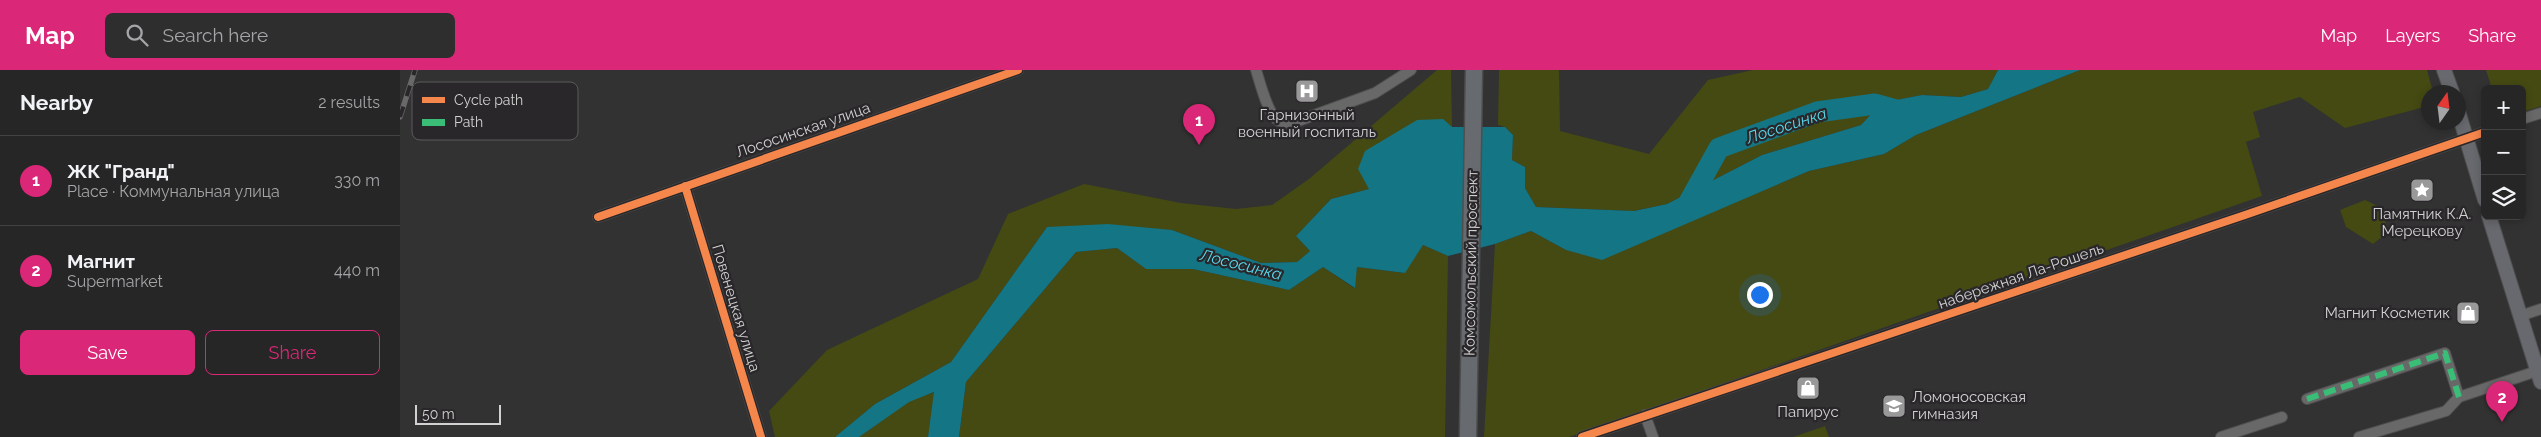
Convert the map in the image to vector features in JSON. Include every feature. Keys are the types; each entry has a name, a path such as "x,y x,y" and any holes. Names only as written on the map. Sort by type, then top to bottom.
{"main road":[{"name":"Комсомольский проспект","path":"1468,433 1474,70"},
{"path":"2444,70 2449,85"},
{"path":"2465,130 2481,185"},
{"path":"2490,220 2539,376"}],"street":[{"name":"Лососинская улица","path":"598,217 998,73 1018,70"},
{"path":"1256,70 1271,112 1277,121 1285,123 1298,121 1375,93 1411,70"},
{"path":"2526,118 2541,113"},
{"name":"набережная Ла-Рошель","path":"1582,437 2245,215 2481,133"},
{"name":"Повенецкая улица","path":"685,186 761,437"},
{"path":"2520,316 2541,309"},
{"path":"2307,399 2445,353 2459,397"},
{"path":"2359,437 2446,412 2459,397 2539,376"},
{"path":"1645,415 1653,437"},
{"path":"2221,437 2282,417"}],"green space":[{"path":"1437,70 1451,70 1452,127 1369,189 1331,199 1296,236 1310,251 1297,262 1261,263 1172,230 1047,227 951,362 875,404 835,437 775,437 769,411 827,350 978,279 1008,214 1084,184 1181,203 1236,209 1272,205 1309,179"},
{"path":"1499,70 1559,70 1560,131 1649,154 1708,80 1753,70 1998,70 1988,89 1961,97 1922,95 1876,104 1875,110 1861,125 1762,155 1667,204 1633,211 1536,207 1525,188 1525,167 1512,160 1513,135 1505,127 1498,125"},
{"path":"2080,70 2427,70 2431,85 2421,85 2421,108 2345,128 2300,97 2253,112 2260,137 2246,142 2262,196 1569,437 1484,437 1495,244 1531,231 1566,250 1602,259 1809,171 1884,154 1916,135"},
{"path":"2486,70 2541,70 2541,106 2526,111 2526,85 2491,85"},
{"path":"2365,200 2380,207 2389,231 2373,244 2346,227 2340,210"},
{"path":"1423,245 1448,256 1445,437 959,437 966,382 1076,252 1117,248 1146,269 1193,269 1289,290 1323,267 1354,288 1357,267 1404,273"},
{"path":"935,392 928,437 859,437 909,401"},
{"path":"1825,426 1829,437 1793,437"}],"water":[{"path":"1998,70 2080,70 1916,135 1884,154 1809,171 1602,260 1566,250 1531,231 1495,244 1448,256 1423,245 1405,273 1357,267 1355,288 1323,267 1289,290 1193,269 1146,269 1117,248 1076,252 966,382 959,437 928,437 934,392 909,402 859,437 835,437 875,404 951,362 1047,227 1108,224 1172,230 1261,263 1297,262 1310,251 1296,236 1331,199 1369,189 1358,169 1365,151 1417,120 1443,119 1452,127 1505,127 1513,135 1512,160 1525,167 1525,188 1536,207 1634,211 1667,204 1762,155 1861,125 1875,110 1875,104 1922,95 1961,97 1988,89"}],"waterway":[{"name":"Лососинка","path":"1684,211 1719,148 1817,112 1875,104 1904,112"}],"railway":[{"path":"400,117 415,70"}],"marked path":[{"path":"2307,399 2445,353 2459,397"}],"cycle path":[{"path":"598,217 1018,70"},
{"path":"1582,437 2245,215 2481,133"},
{"path":"685,186 761,437"}],"place":[{"name":"Гарнизонный военный госпиталь","path":"1307,91"},
{"name":"ЖК \"Гранд\"","path":"1199,145"},
{"name":"Памятник К.А. Мерецкову","path":"2422,190"},
{"name":"Магнит Косметик","path":"2468,313"},
{"name":"Папирус","path":"1808,388"},
{"name":"Ломоносовская гимназия","path":"1894,406"},
{"name":"Магнит","path":"2502,422"}]}
